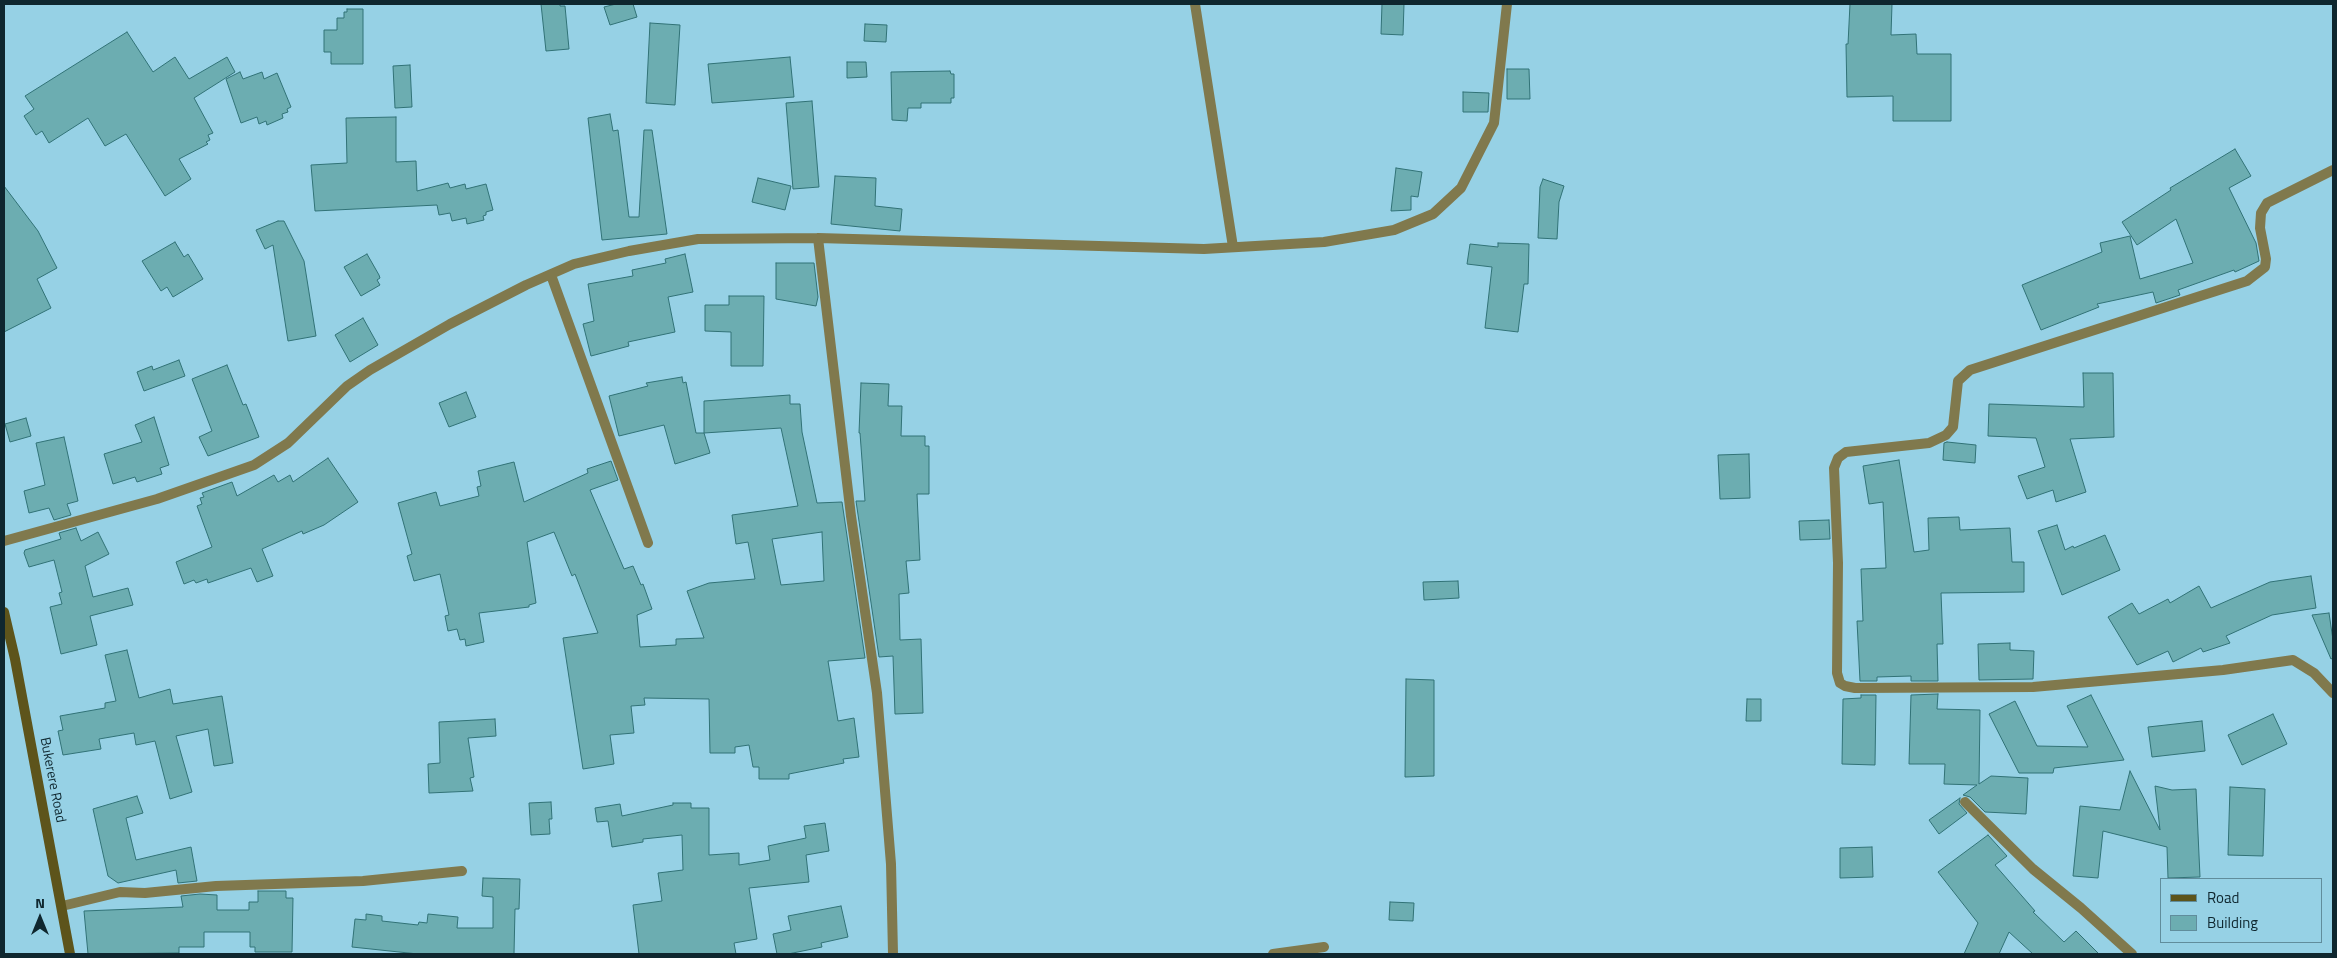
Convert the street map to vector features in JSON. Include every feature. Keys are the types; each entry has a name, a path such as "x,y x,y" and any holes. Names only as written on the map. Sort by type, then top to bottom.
{"main road":[{"name":"Bukerere Road","path":"4,612 15,659 70,954"}],"street":[{"path":"1195,4 1233,247"},
{"path":"4,540 157,499 254,465 288,443 347,386 370,370 450,324 574,264 629,251 698,239 818,238 1204,249 1333,240 1394,230 1432,214 1461,188 1494,122 1507,4"},
{"path":"2333,170 2268,203 2261,213 2260,228 2266,259 2264,267 2247,281 1970,370 1960,376 1958,381 1953,427 1946,435 1929,443 1846,452 1838,458 1834,468 1838,563 1837,672 1840,683 1845,686 1855,688 2033,687 2223,670 2292,660 2314,673 2333,693"},
{"path":"818,238 851,516 877,693 891,864 893,954"},
{"path":"551,274 648,543"},
{"path":"1965,802 2033,869 2081,908 2132,954"},
{"path":"62,906 120,892 145,893 216,886 363,881 462,871"},
{"path":"1274,954 1324,947"}],"building":[{"path":"541,4 560,4 560,6 565,6 569,49 546,51"},
{"path":"616,4 633,4 637,17 610,25 604,7"},
{"path":"1382,4 1404,4 1403,35 1381,34"},
{"path":"1850,4 1892,4 1891,35 1916,34 1917,54 1951,54 1951,121 1893,121 1893,96 1847,97 1846,44 1848,44"},
{"path":"347,9 363,9 363,64 331,64 331,52 324,52 324,30 337,30 337,18 344,18 344,12 347,12"},
{"path":"650,23 680,25 675,105 646,103"},
{"path":"865,24 887,25 886,42 864,41"},
{"path":"127,32 153,72 175,57 189,79 227,57 235,72 194,98 213,133 208,135 210,140 206,142 208,144 179,159 191,179 165,196 126,134 105,146 88,118 49,143 42,131 36,135 24,116 34,109 25,96"},
{"path":"790,57 794,97 712,103 708,64"},
{"path":"847,62 866,62 867,77 847,78"},
{"path":"410,65 412,107 395,108 393,66"},
{"path":"1507,69 1529,69 1530,99 1507,99"},
{"path":"950,71 951,74 954,74 954,98 951,98 951,103 921,103 921,108 908,108 907,121 892,120 891,72"},
{"path":"240,72 243,79 262,72 264,79 277,73 291,107 287,109 288,112 282,114 283,118 267,125 266,121 259,124 257,117 241,123 226,79"},
{"path":"1463,92 1489,93 1488,112 1463,112"},
{"path":"812,101 819,187 793,189 786,103"},
{"path":"610,114 613,131 618,130 629,217 639,217 644,130 652,130 667,234 602,240 588,118"},
{"path":"396,117 396,162 416,161 417,191 448,183 450,188 465,184 466,189 486,184 493,210 486,212 486,215 483,216 484,220 467,224 466,218 452,221 450,213 439,215 437,205 315,211 311,165 347,163 346,118"},
{"path":"2235,149 2251,176 2229,188 2256,243 2259,261 2235,272 2234,270 2178,290 2180,295 2156,303 2153,292 2097,304 2099,307 2041,330 2022,285 2102,252 2100,243 2130,236 2140,279 2193,263 2176,219 2137,245 2122,222 2171,190 2170,188"},
{"path":"1396,168 1422,172 1418,197 1411,196 1411,210 1391,211"},
{"path":"835,176 876,178 875,206 902,209 900,231 831,224"},
{"path":"758,178 791,186 785,210 752,202"},
{"path":"1543,179 1564,186 1559,202 1557,239 1538,238 1540,187"},
{"path":"4,186 38,231 57,268 37,279 51,308 4,332"},
{"path":"278,221 284,221 304,261 316,336 288,341 273,245 265,249 256,230"},
{"path":"175,242 184,257 188,254 203,279 173,297 167,287 161,291 142,261"},
{"path":"1498,243 1529,244 1528,284 1524,284 1518,332 1485,328 1492,267 1467,264 1470,244 1498,247"},
{"path":"367,254 379,275 380,278 377,280 380,285 361,296 344,267"},
{"path":"685,254 693,292 668,297 675,332 628,342 629,346 591,356 583,324 594,321 588,284 633,276 632,270 666,263 665,259"},
{"path":"776,263 814,263 818,297 816,306 776,299"},
{"path":"729,296 764,296 763,366 731,366 731,332 705,331 705,305 729,305"},
{"path":"363,318 378,345 350,362 335,335"},
{"path":"179,360 185,376 144,391 137,372 152,366 153,370"},
{"path":"227,365 243,405 246,404 259,437 208,456 199,437 212,431 192,379"},
{"path":"2083,373 2113,373 2114,437 2070,439 2086,492 2056,502 2053,490 2027,499 2018,476 2045,467 2036,438 1988,436 1989,404 2084,407"},
{"path":"682,377 683,383 686,382 696,433 704,433 710,453 675,464 664,425 619,436 609,396 648,386 646,383"},
{"path":"861,383 889,384 888,406 902,406 901,436 925,436 925,446 929,446 929,494 917,494 920,560 906,561 909,593 899,594 900,640 921,639 923,713 895,714 893,656 879,657 856,501 865,501 859,433"},
{"path":"466,392 476,417 449,427 439,403"},
{"path":"790,395 790,404 800,404 802,432 817,503 842,502 865,658 828,661 838,721 854,718 859,757 843,759 844,763 789,774 789,779 759,779 759,767 753,767 749,745 735,747 735,753 710,753 709,699 644,698 645,705 631,706 634,733 610,735 614,764 583,769 563,638 598,633 575,574 572,576 554,532 527,542 536,603 529,605 529,607 479,613 484,642 466,646 465,639 460,640 457,629 448,631 445,616 449,615 440,574 414,581 407,556 412,554 398,503 436,492 440,506 479,496 477,487 481,486 478,471 514,462 524,502 588,473 587,469 611,461 618,480 590,490 624,569 633,566 641,585 643,584 652,609 637,615 640,647 676,645 676,639 704,638 687,591 709,583 755,579 748,542 736,544 732,515 798,506 781,428 704,433 704,401","holes":["822,532 824,581 781,585 772,539"]},
{"path":"154,417 169,465 160,468 162,474 137,482 135,477 113,484 104,454 142,442 135,425"},
{"path":"26,418 31,436 10,442 5,424"},
{"path":"64,437 78,501 67,504 71,515 54,520 49,508 29,513 24,491 45,485 36,443"},
{"path":"1944,443 1976,445 1975,463 1943,460"},
{"path":"1749,454 1750,498 1720,499 1718,455"},
{"path":"328,458 358,502 324,525 303,534 302,531 262,549 273,576 257,582 251,568 208,583 207,579 196,583 194,580 184,584 176,562 212,547 197,506 202,504 200,498 204,497 202,493 232,482 237,496 274,475 278,482 290,475 293,482"},
{"path":"1899,460 1914,552 1929,550 1928,518 1959,517 1960,530 2010,528 2012,562 2024,562 2024,592 1941,593 1943,644 1937,644 1938,681 1911,681 1911,676 1877,677 1877,681 1860,681 1857,621 1863,621 1861,569 1886,568 1883,502 1869,504 1863,466"},
{"path":"1829,520 1830,539 1800,540 1799,521"},
{"path":"2057,525 2065,550 2105,535 2120,570 2062,595 2038,531"},
{"path":"76,528 81,541 98,532 109,554 85,566 93,597 128,588 133,605 90,616 97,645 61,654 50,607 62,604 59,593 62,592 54,560 29,567 24,553 25,550 61,539 59,533"},
{"path":"2311,576 2316,608 2272,615 2226,636 2230,643 2203,652 2201,648 2173,662 2168,651 2137,665 2108,617 2132,603 2139,614 2168,599 2170,603 2199,586 2211,608 2270,582"},
{"path":"1458,581 1459,598 1424,600 1423,582"},
{"path":"2329,613 2333,640 2333,658 2331,659 2312,615"},
{"path":"2010,643 2010,650 2034,651 2033,679 1979,680 1978,644"},
{"path":"127,650 139,698 170,689 173,704 222,696 233,763 214,766 208,729 176,736 192,792 170,799 155,741 136,745 134,733 99,739 101,749 63,755 58,731 63,730 60,716 105,708 105,703 116,701 105,655"},
{"path":"1406,679 1434,680 1434,776 1405,777"},
{"path":"1938,694 1937,709 1980,710 1979,784 1991,776 2028,778 2026,814 1985,812 1970,797 1963,795 1977,785 1944,784 1945,764 1909,764 1911,695"},
{"path":"1861,695 1876,695 1875,765 1842,764 1843,699 1861,698"},
{"path":"2091,695 2124,760 2054,768 2053,773 2019,773 1989,714 2015,701 2037,746 2088,747 2067,706"},
{"path":"1747,699 1761,699 1761,721 1746,721"},
{"path":"2273,714 2287,744 2242,765 2228,735"},
{"path":"495,719 496,736 468,738 474,777 470,778 473,791 429,793 428,764 440,763 439,722"},
{"path":"2202,721 2205,751 2152,757 2148,727"},
{"path":"2130,771 2160,830 2155,786 2172,790 2196,789 2200,877 2168,878 2167,847 2103,831 2098,878 2073,876 2080,806 2120,810"},
{"path":"2230,787 2265,789 2263,856 2228,855"},
{"path":"137,796 143,813 126,818 136,860 191,847 197,881 178,883 176,870 118,883 108,876 93,809"},
{"path":"1960,798 1959,804 1967,813 1939,834 1929,820"},
{"path":"551,802 552,819 549,819 550,834 531,835 529,803"},
{"path":"673,803 691,803 691,808 709,808 709,855 739,853 739,865 770,860 768,846 806,838 804,826 825,823 829,851 806,855 809,882 749,888 757,939 734,943 736,954 639,954 633,905 662,901 658,873 683,870 682,835 643,839 643,842 612,847 608,821 597,822 595,808 620,804 622,816 673,805"},
{"path":"1988,835 2007,856 1995,865 2035,911 2033,912 2064,942 2076,931 2099,954 2033,954 2009,932 1999,954 1964,954 1978,923 1938,872"},
{"path":"1872,847 1873,877 1840,878 1840,848"},
{"path":"483,878 520,879 519,909 515,909 514,954 418,954 352,947 355,919 366,920 366,914 382,916 382,921 418,925 419,922 427,923 428,914 458,917 457,928 493,928 493,897 482,896"},
{"path":"258,891 286,891 286,898 293,898 292,952 255,952 255,947 250,947 250,932 204,932 204,947 179,947 179,953 88,954 84,911 183,907 181,896 200,894 217,895 217,910 249,910 249,902 258,902"},
{"path":"1390,902 1414,903 1413,921 1389,920"},
{"path":"841,906 848,937 821,943 822,947 788,954 777,954 773,934 791,930 788,916"}]}
